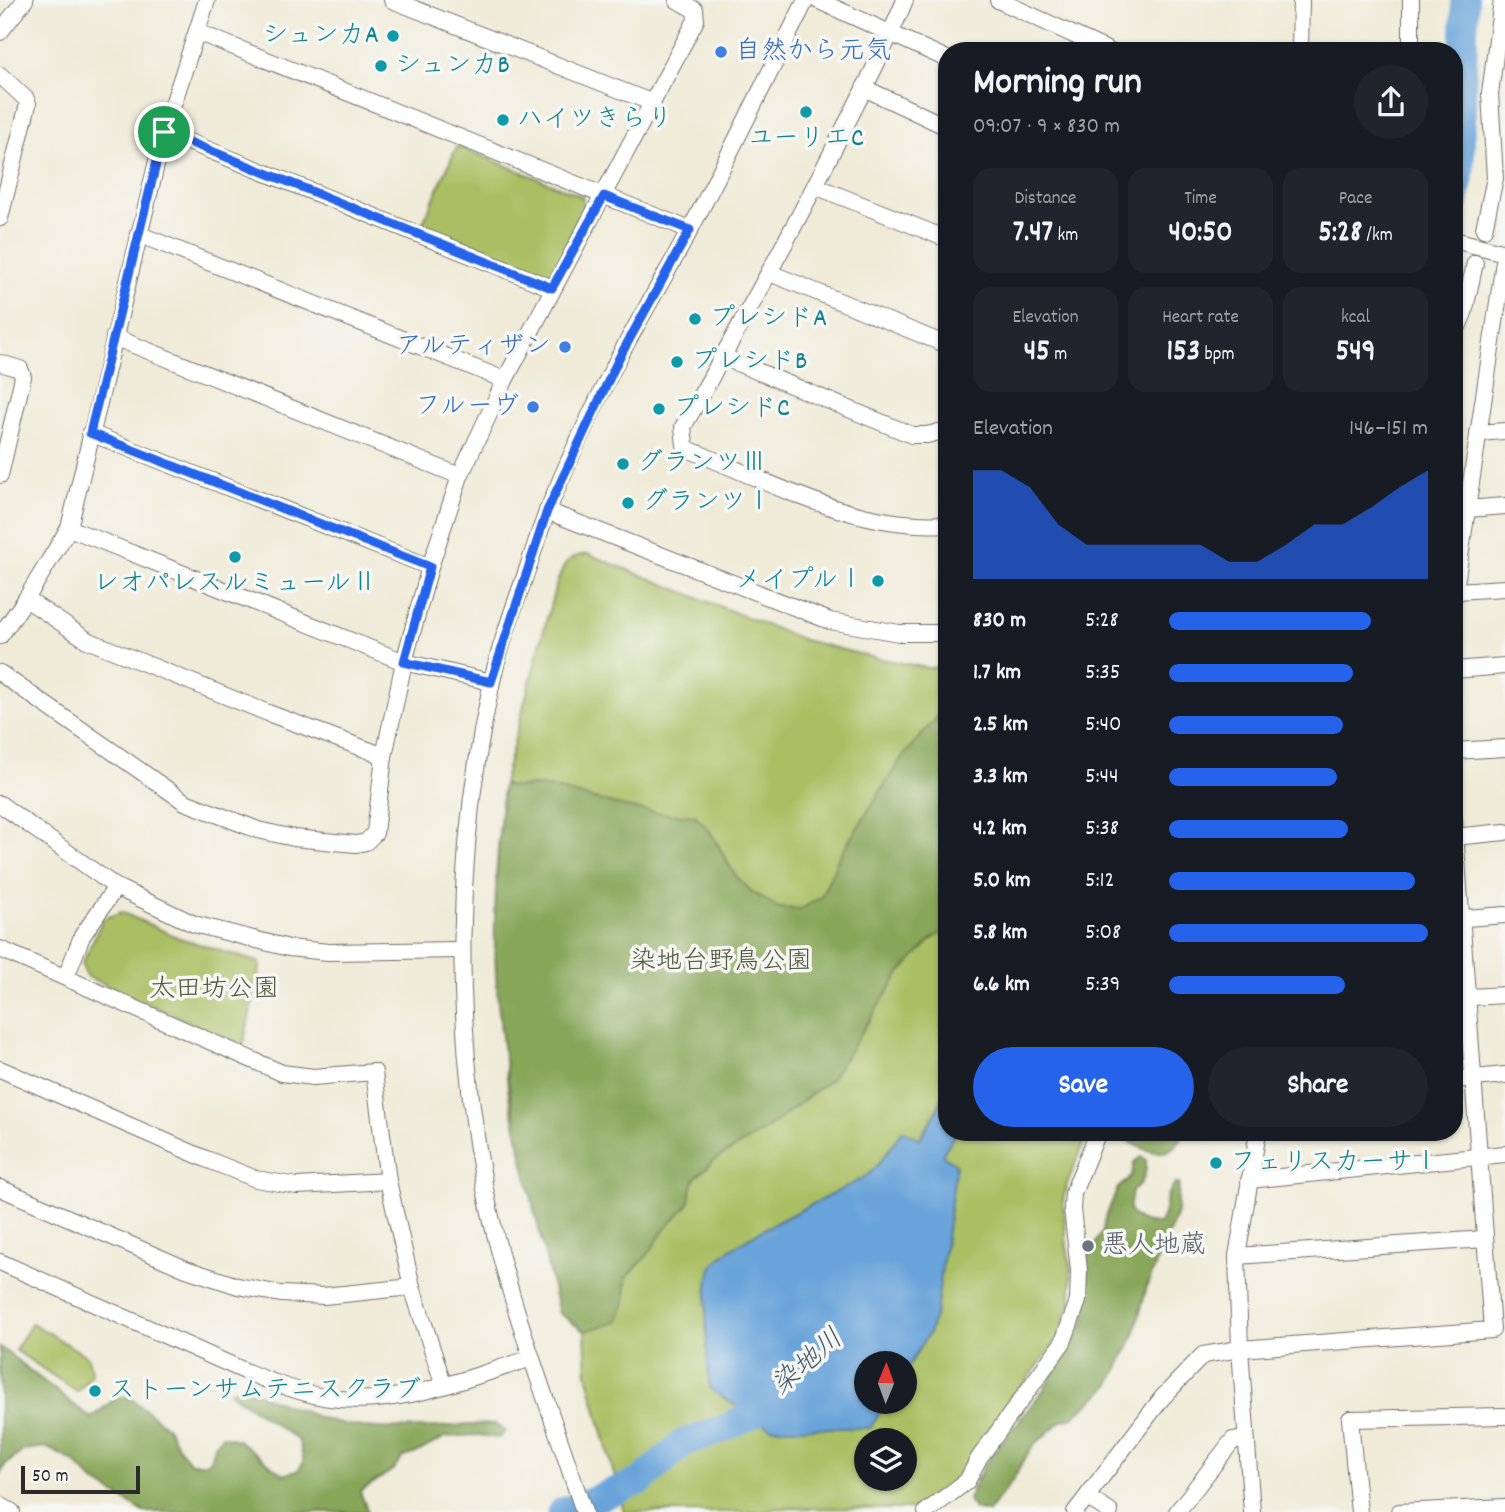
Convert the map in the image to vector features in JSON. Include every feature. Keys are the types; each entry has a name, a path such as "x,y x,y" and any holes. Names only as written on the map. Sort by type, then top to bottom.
{"street":[{"path":"0,32 25,0"},
{"path":"0,636 69,528 164,132 207,0"},
{"path":"392,0 653,103"},
{"path":"0,673 185,802 258,831 294,838 356,844 366,842 375,833 384,756 404,662 430,567 460,476 552,288 604,196 696,20 695,10 677,0"},
{"path":"584,1512 500,1256 472,1108 464,1025 461,950 468,842 479,747 491,682 547,511 619,358 690,230 806,0"},
{"path":"817,0 938,55"},
{"path":"905,0 864,89 770,273 682,427 685,444 690,450 839,510 888,522 938,524"},
{"path":"998,0 1089,42"},
{"path":"1300,42 1301,0"},
{"path":"1411,0 1411,42"},
{"path":"1484,229 1495,178 1490,94 1502,0"},
{"path":"197,32 690,230"},
{"path":"0,75 28,104 0,218"},
{"path":"864,89 938,123"},
{"path":"164,132 552,288"},
{"path":"815,186 938,235"},
{"path":"138,233 505,380"},
{"path":"1463,242 1505,254 1463,537"},
{"path":"1463,315 1475,263"},
{"path":"770,273 938,341"},
{"path":"114,337 460,476"},
{"path":"723,357 912,435 938,432"},
{"path":"0,363 20,369 23,377 0,475"},
{"path":"1478,433 1505,431"},
{"path":"90,433 430,567"},
{"path":"1467,509 1505,506"},
{"path":"547,511 830,621 899,633 938,633"},
{"path":"69,528 404,662 491,682"},
{"path":"1463,593 1505,588"},
{"path":"26,599 87,640 268,713 384,756"},
{"path":"1463,669 1505,666"},
{"path":"1463,750 1505,748"},
{"path":"0,804 116,887 151,906 194,924 289,948 350,952 461,950"},
{"path":"1463,831 1505,832"},
{"path":"65,977 82,936 116,887"},
{"path":"1463,919 1505,915"},
{"path":"0,948 282,1073 313,1077 374,1072 388,1181 412,1287 444,1386"},
{"path":"1463,998 1505,995"},
{"path":"1075,1512 1162,1398 1203,1355 1240,1349 1499,1329 1485,1239 1474,1078 1463,1010"},
{"path":"0,1069 206,1159 256,1178 297,1186 388,1181"},
{"path":"1463,1079 1505,1076"},
{"path":"926,1512 967,1481 979,1458 1063,1342 1078,1301 1079,1270 1072,1209 1073,1193 1094,1141"},
{"path":"1252,1512 1240,1349 1237,1256 1256,1141"},
{"path":"1249,1180 1505,1154"},
{"path":"0,1188 186,1269 239,1286 281,1294 324,1296 412,1287"},
{"path":"1237,1256 1485,1239"},
{"path":"0,1262 282,1386 322,1397 355,1400 396,1398 532,1359"},
{"path":"1359,1512 1350,1419 1505,1416"},
{"path":"1177,1512 1233,1440 1246,1440"},
{"path":"1087,1497 1110,1512"},
{"path":"0,1505 12,1512"},
{"path":"1399,1512 1488,1510 1505,1507"}],"green space":[{"path":"457,146 582,196 584,211 554,273 544,275 422,225"},
{"name":"染地台野鳥公園","path":"588,554 804,640 871,657 928,668 938,667 938,1141 1084,1141 1063,1200 1071,1267 1071,1303 1059,1336 972,1453 957,1481 912,1509 777,1508 765,1512 624,1512 587,1374 585,1332 559,1313 509,1097 496,974 496,876 503,784 555,588 569,560"},
{"path":"938,716 938,935 900,973 832,1078 768,1128 715,1160 694,1179 688,1205 626,1278 625,1302 617,1322 585,1331 559,1313 520,1145 505,1061 495,951 503,784 513,787 541,786 657,813 695,815 710,831 735,875 751,891 779,908 801,909 821,897 839,857 902,757"},
{"name":"太田坊公園","path":"121,912 179,938 261,963 243,1046 86,976 82,964 103,919"},
{"path":"1179,1141 1169,1150 1161,1152 1146,1150 1130,1142"},
{"path":"1141,1157 1146,1160 1145,1174 1142,1182 1132,1191 1129,1210 1138,1220 1160,1224 1167,1196 1175,1184 1179,1184 1177,1213 1146,1289 1134,1336 1109,1386 1073,1417 1061,1421 1031,1448 1012,1481 988,1512 974,1509 968,1499 984,1465 1043,1390 1085,1320 1085,1263 1103,1230 1105,1218 1118,1188 1132,1176 1134,1162"},
{"path":"32,1323 88,1357 92,1374 77,1392 15,1350"},
{"path":"0,1347 91,1418 116,1398 128,1396 167,1427 191,1463 205,1463 211,1459 214,1446 222,1436 238,1440 284,1475 298,1470 304,1462 299,1441 229,1392 239,1387 322,1418 354,1426 394,1429 495,1424 505,1431 499,1438 476,1435 445,1437 403,1457 394,1469 360,1492 368,1512 144,1512 92,1480 75,1462 46,1447 24,1450 5,1465 0,1475"}],"water":[{"path":"938,1108 938,1141 951,1141 942,1155 956,1164 936,1313 929,1333 917,1352 854,1351 854,1414 879,1414 870,1428 771,1428 710,1389 706,1308 713,1266 738,1244 866,1176 881,1161 903,1130 919,1139"}],"waterway":[{"name":"染地川","path":"1463,71 1465,0"},
{"name":"染地川","path":"561,1512 641,1481 683,1443 723,1429 753,1414 779,1390"}],"place":[{"name":"シュンカA","path":"393,36"},
{"name":"自然から元気","path":"721,52"},
{"name":"シュンカB","path":"381,66"},
{"name":"ユーリエC","path":"806,112"},
{"name":"ハイツきらり","path":"503,120"},
{"name":"プレシドA","path":"695,319"},
{"name":"アルティザン","path":"565,347"},
{"name":"プレシドB","path":"677,362"},
{"name":"フルーヴ","path":"533,407"},
{"name":"プレシドC","path":"659,409"},
{"name":"グランツⅢ","path":"623,464"},
{"name":"グランツⅠ","path":"628,503"},
{"name":"レオパレスルミュールⅡ","path":"235,557"},
{"name":"メイプルⅠ","path":"878,581"},
{"name":"フェリスカーサⅠ","path":"1216,1163"},
{"name":"悪人地蔵","path":"1088,1246"},
{"name":"ストーンサムテニスクラブ","path":"95,1391"}],"route":[{"path":"164,132 552,288 604,196 690,230 619,358 547,511 491,682 404,662 430,567 90,433 164,132"}]}
